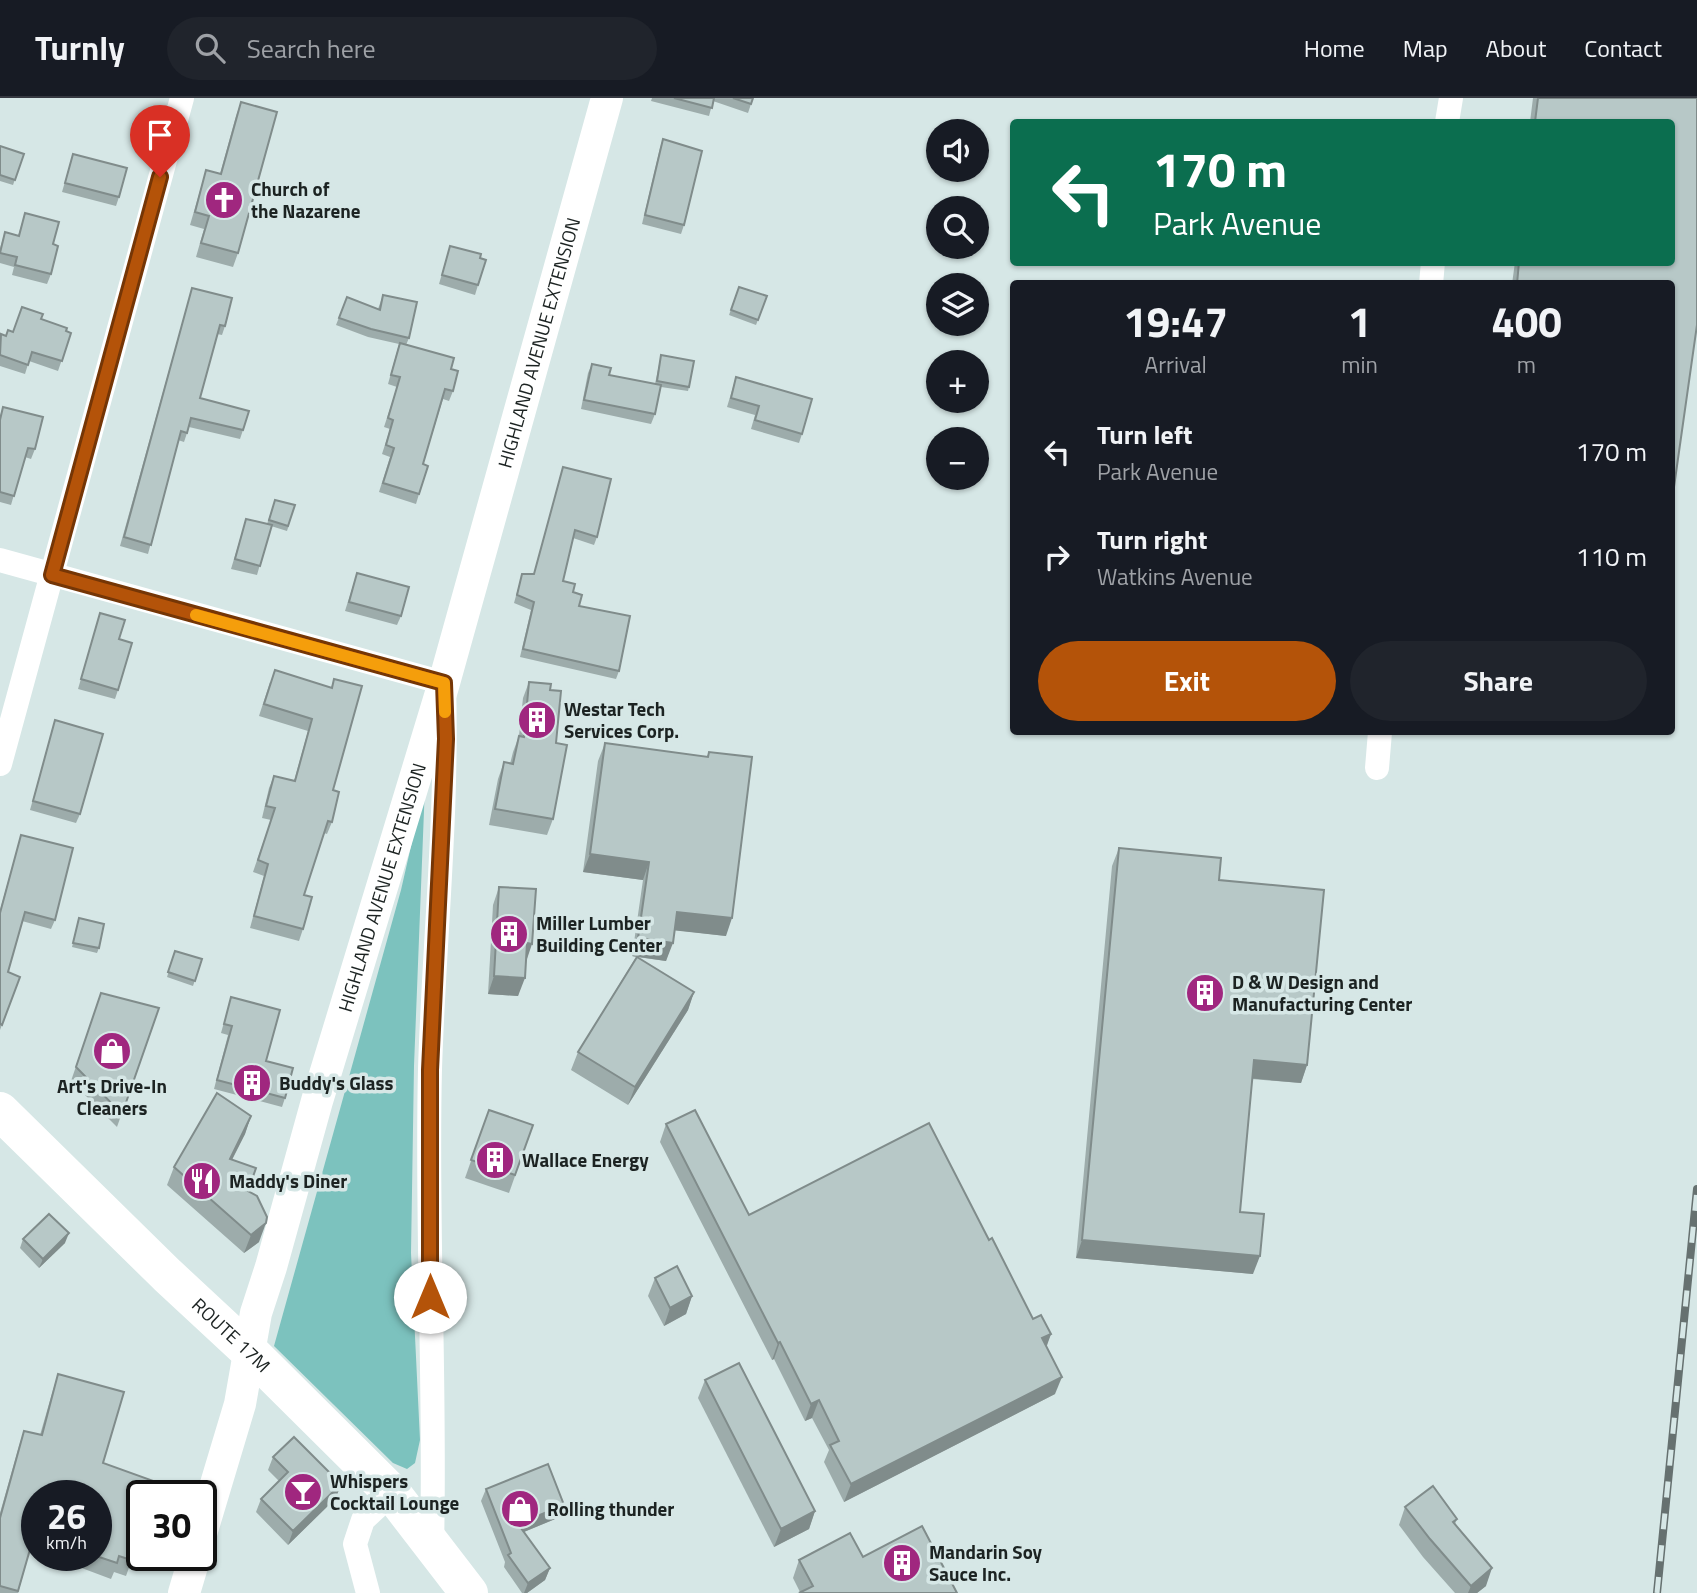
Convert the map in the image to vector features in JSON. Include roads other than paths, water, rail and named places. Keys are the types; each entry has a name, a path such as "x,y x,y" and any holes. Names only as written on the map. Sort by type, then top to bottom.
{"main road":[{"name":"ROUTE 17M","path":"0,1111 392,1493 451,1570"}],"street":[{"path":"0,764 182,98"},
{"name":"HIGHLAND AVENUE EXTENSION","path":"217,1481 240,1404 256,1313 321,1087 444,683 607,98"},
{"path":"1448,119 1451,98"},
{"path":"0,560 444,683 446,739 430,1070 430,1290 434,1464 451,1570"},
{"path":"1377,768 1380,735"},
{"path":"368,1593 355,1544 363,1520 392,1493"},
{"path":"184,1593 191,1571"}],"railway":[{"path":"1657,1593 1697,1189"}],"place":[{"name":"Church of the Nazarene","path":"224,200"},
{"name":"Westar Tech Services Corp.","path":"537,720"},
{"name":"Miller Lumber Building Center","path":"509,934"},
{"name":"D & W Design and Manufacturing Center","path":"1205,993"},
{"name":"Art's Drive-In Cleaners","path":"112,1051"},
{"name":"Buddy's Glass","path":"252,1083"},
{"name":"Wallace Energy","path":"495,1160"},
{"name":"Maddy's Diner","path":"202,1181"},
{"name":"Whispers Cocktail Lounge","path":"303,1492"},
{"name":"Rolling thunder","path":"520,1509"},
{"name":"Mandarin Soy Sauce Inc.","path":"902,1563"}]}
